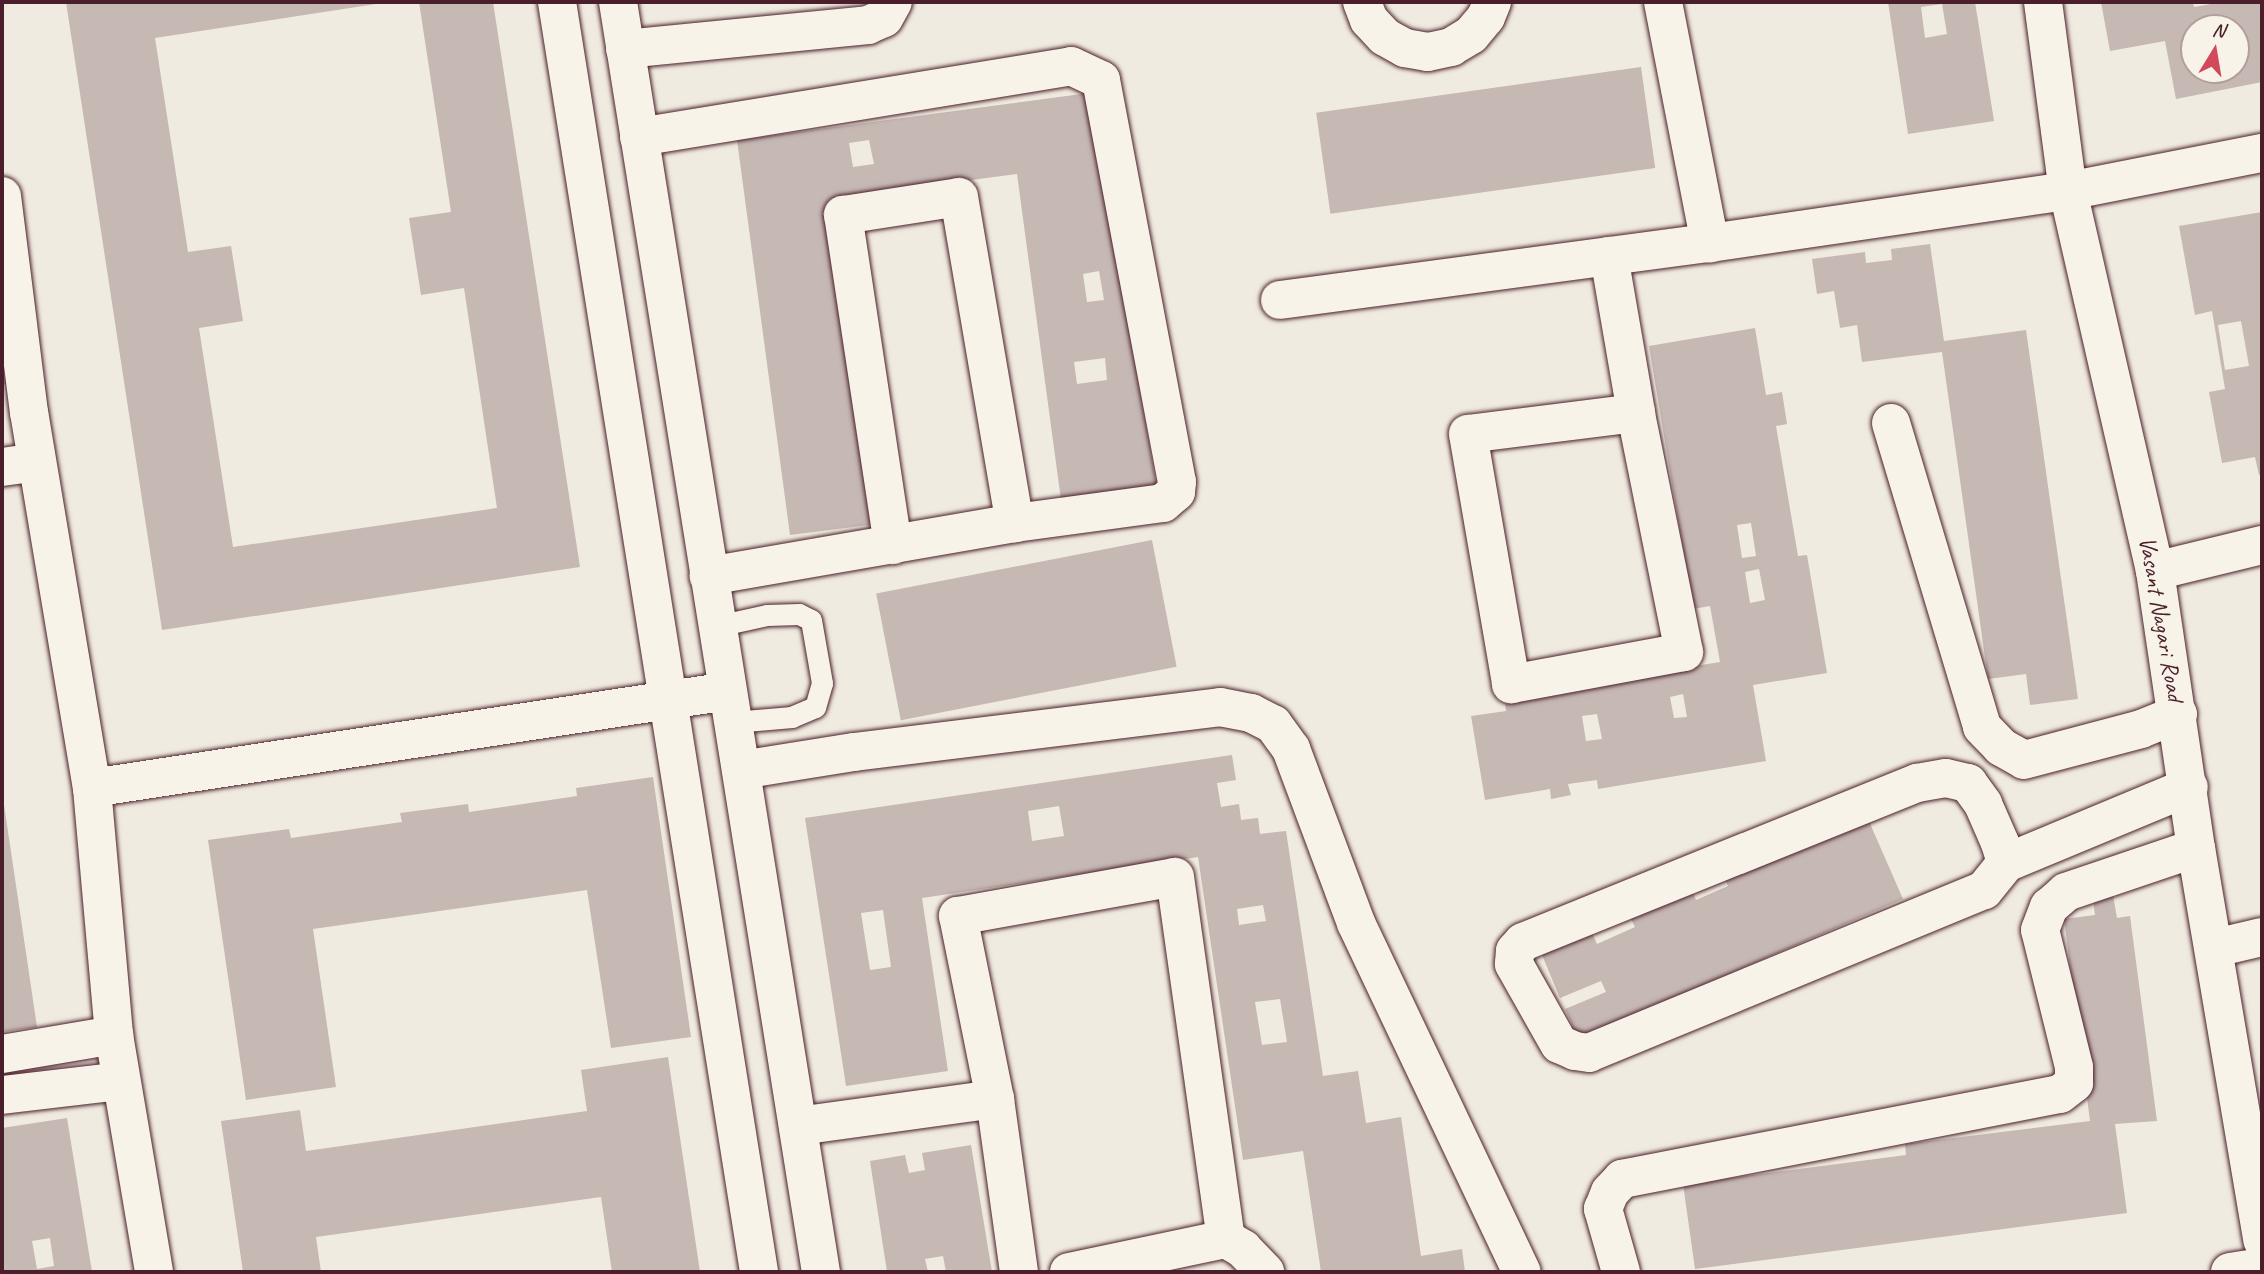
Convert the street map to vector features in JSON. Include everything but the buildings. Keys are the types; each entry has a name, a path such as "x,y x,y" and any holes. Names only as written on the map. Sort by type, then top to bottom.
{"street":[{"path":"558,2 760,1272"},
{"path":"618,2 821,1272"},
{"path":"625,49 868,25 884,18 893,2"},
{"path":"1362,2 1369,20 1385,37 1405,48 1428,52 1451,47 1471,35 1486,17 1492,2"},
{"path":"1663,2 1710,243"},
{"name":"Vasant Nagari Road","path":"2043,2 2068,191 2155,571 2196,848 2216,948 2262,1240"},
{"path":"639,137 1071,66 1101,80 1176,492 1163,503 1015,523 709,576"},
{"path":"1280,300 1609,257 2068,191 2262,153"},
{"path":"2,196 20,465 92,788 114,1035 154,1272"},
{"path":"893,545 844,215 959,197 1015,523"},
{"path":"1609,257 1636,413 1684,652 1511,684 1468,434 1636,413"},
{"path":"1891,423 1982,727 2001,747 2024,760 2141,729 2178,714"},
{"path":"2155,571 2262,545"},
{"path":"92,788 668,701 731,707"},
{"path":"741,770 854,752 1220,707 1251,713 1273,723 1290,749 1356,923 1522,1272"},
{"path":"2006,863 1983,804 1968,783 1946,778 1917,783 1523,942 1515,951 1514,964 1559,1044 1575,1051 1589,1053 1984,890 2006,863 2189,787"},
{"path":"1621,1272 1604,1209 1610,1192 1622,1180 2060,1094 2074,1083 2074,1067 2040,930 2049,907 2066,892 2196,848"},
{"path":"1019,1272 995,1099 958,916 1175,877 1226,1239"},
{"path":"2216,948 2262,937"},
{"path":"2,1054 114,1035"},
{"path":"2,1096 121,1081"},
{"path":"797,1126 995,1099"},
{"path":"1069,1272 1226,1239 1243,1249 1265,1272"},
{"path":"2230,1272 2262,1267"}],"lane":[{"path":"717,626 767,615 799,614 810,620 822,683 815,707 792,717 731,707"}]}
